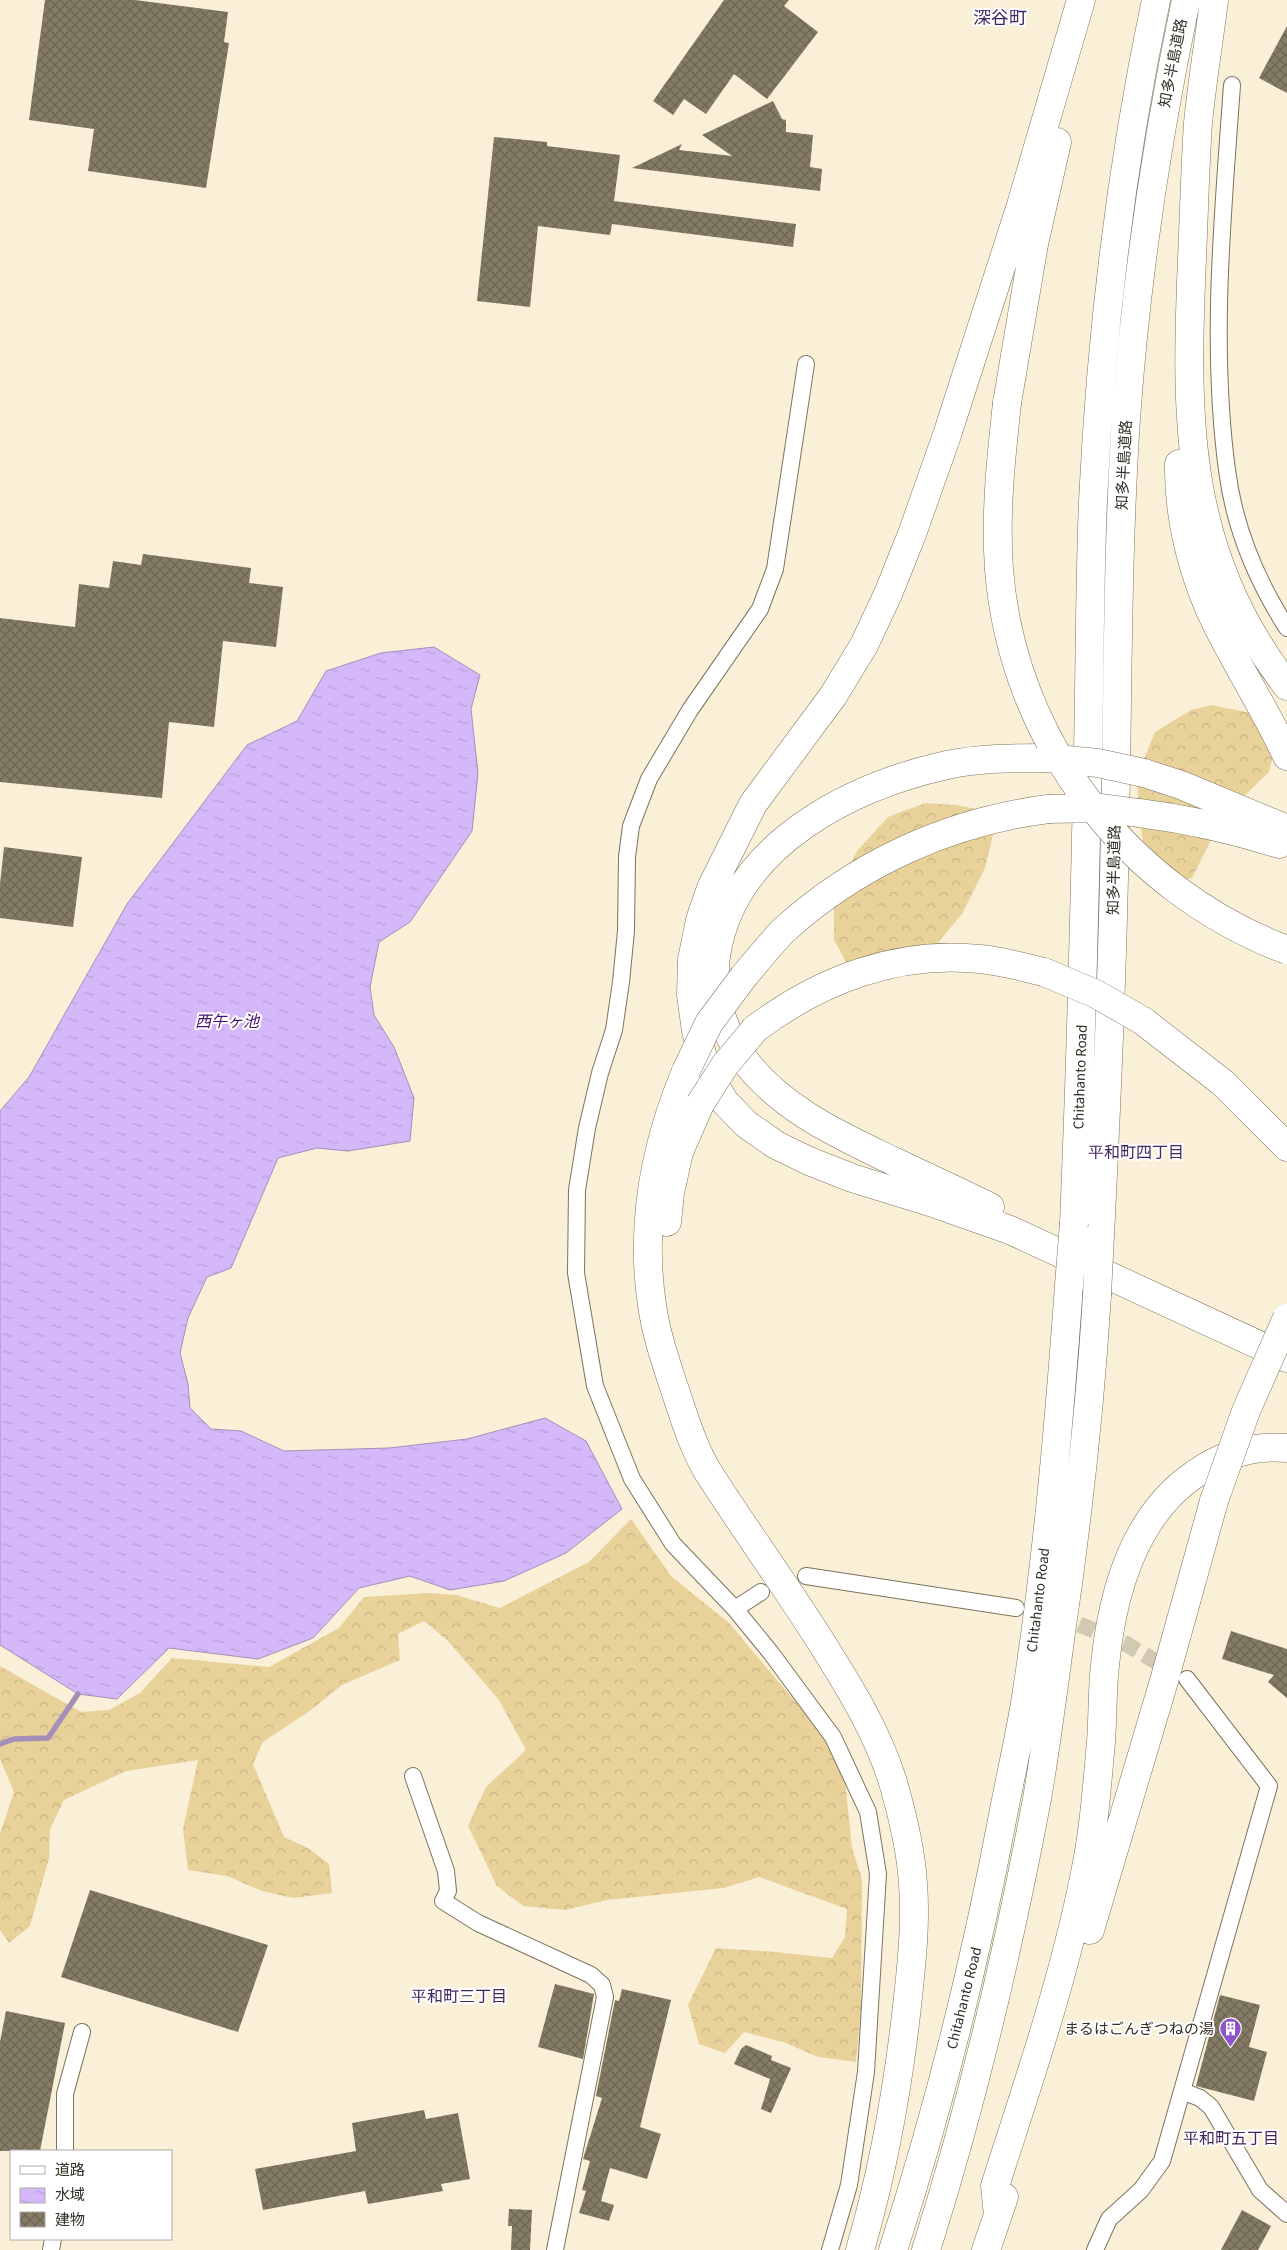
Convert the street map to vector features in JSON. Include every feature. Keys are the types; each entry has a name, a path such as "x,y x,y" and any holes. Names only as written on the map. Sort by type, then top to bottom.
{"highway":[{"path":"1081,0 1021,205 947,435 912,534 888,594 864,645 833,696 753,804 728,850 711,888 700,920 692,960 691,995 696,1031 706,1069 724,1101 746,1124 776,1145 809,1161 852,1178 936,1204 1010,1230 1287,1358"},
{"path":"1094,0 1066,102 1034,244 1007,403 997,501 999,570 1012,646 1038,718 1055,752 1075,785 1102,820 1134,855 1157,876 1192,902 1233,926 1287,950"},
{"name":"知多半島道路","path":"1084,934 1090,590 1098,416 1115,238 1130,137 1156,0"},
{"name":"知多半島道路","path":"1113,935 1120,589 1126,420 1141,267 1167,92 1186,0"},
{"path":"1214,0 1198,123 1190,298 1190,431 1206,528 1236,604 1252,637 1287,686"},
{"path":"1190,298 1182,393 1179,468 1181,502 1187,537 1206,600 1217,625 1287,756"},
{"path":"1127,1283 1114,1268 862,1146 798,1111 775,1092 743,1058 722,1020 715,995 716,953 728,912 742,886 756,868 799,829 864,792 904,777 948,765 996,759 1045,758 1098,763 1144,772 1287,829"},
{"path":"860,2250 890,2122 904,2038 912,1964 913,1895 908,1838 876,1734 852,1691 802,1611 706,1469 684,1416 665,1361 652,1306 649,1259 650,1213 654,1172 664,1133 686,1071 709,1023 744,976 783,932 818,901 892,854 978,822 1016,813 1048,809 1102,808 1188,819 1287,846"},
{"name":"Chitahanto Road","path":"893,2250 924,2155 979,1936 1025,1704 1059,1427 1074,1223 1084,934"},
{"name":"Chitahanto Road","path":"926,2250 980,2062 1011,1929 1037,1797 1075,1537 1092,1385 1113,935"},
{"path":"665,1361 665,1239 670,1193 679,1152 700,1104 725,1065 755,1029 776,1014 822,987 872,968 924,958 979,959 1044,972 1096,994 1143,1021 1223,1083 1287,1147"},
{"path":"986,2250 1064,2016 1164,1681 1214,1501 1246,1411 1287,1318"},
{"path":"998,2215 995,2186 1071,1940 1086,1871 1094,1810 1104,1666 1110,1627 1129,1558 1142,1530 1160,1505 1180,1484 1209,1464 1243,1450 1275,1447 1287,1448"}],"street":[{"path":"1232,86 1223,210 1219,334 1220,380 1227,472 1237,516 1264,591 1287,628"},
{"path":"806,364 776,569 760,609 690,710 649,779 631,826 627,857 626,931 615,1024 600,1073 587,1128 577,1190 576,1273 595,1386 632,1479 673,1544 735,1609 771,1653 833,1737 868,1812 878,1874 866,2072 849,2185 830,2250"},
{"path":"806,1576 1016,1608"},
{"path":"735,1609 760,1592"},
{"path":"1096,2250 1109,2219 1141,2190 1162,2161 1270,1786 1187,1679"},
{"path":"413,1776 446,1871 448,1891 443,1901 478,1923 591,1976 602,1985 605,1997 556,2250"},
{"path":"66,2150 66,2094 82,2032"},
{"path":"1182,2091 1200,2098 1211,2107 1260,2190 1287,2214"}],"green space":[{"path":"1211,705 1261,715 1276,744 1269,772 1242,798 1211,840 1192,878 1167,884 1147,869 1138,808 1138,774 1155,732 1191,710"},
{"path":"925,803 956,805 982,810 993,835 985,868 962,914 930,952 889,968 846,962 834,940 834,896 857,851 888,817"},
{"path":"631,1519 671,1576 729,1623 812,1721 844,1770 852,1848 862,1879 861,2008 856,2062 818,2057 786,2043 744,2032 725,2053 699,2044 688,2005 716,1948 832,1958 845,1937 847,1909 759,1877 724,1888 607,1900 565,1910 523,1906 497,1886 468,1826 486,1787 526,1750 499,1700 448,1641 424,1621 398,1634 400,1660 342,1685 311,1710 263,1742 253,1764 284,1837 308,1848 329,1864 332,1893 293,1898 262,1891 227,1876 188,1870 183,1829 198,1760 126,1771 64,1800 50,1829 49,1858 30,1926 9,1943 0,1930 0,1834 14,1792 0,1759 0,1666 81,1712 109,1710 140,1693 172,1658 269,1667 339,1628 364,1597 429,1593 456,1595 500,1608 589,1562"}],"water":[{"name":"西午ヶ池","path":"434,647 480,675 471,709 478,773 472,831 410,922 379,942 370,987 374,1015 394,1047 414,1098 410,1141 348,1151 317,1148 278,1158 231,1268 207,1277 188,1318 180,1353 188,1384 190,1408 211,1429 241,1431 284,1451 389,1448 467,1439 545,1418 586,1441 622,1509 566,1553 504,1581 450,1590 410,1576 359,1588 313,1638 258,1659 169,1648 117,1699 78,1694 0,1645 0,1111 29,1077 127,904 247,745 297,721 326,671 381,653"}],"building":[{"path":"45,0 135,0 228,12 224,42 229,43 206,188 88,171 94,129 29,120"},
{"path":"724,0 789,0 784,6 818,32 767,99 734,74 706,114 684,99 673,115 653,101"},
{"path":"1287,26 1287,93 1259,78"},
{"path":"773,101 782,119 786,120 786,132 813,135 810,167 822,169 820,191 632,168 682,144 679,150 732,156 702,135"},
{"path":"494,137 547,142 547,146 620,155 614,201 796,224 793,247 612,224 610,235 538,226 530,307 477,301"},
{"path":"143,554 251,568 249,583 283,587 276,647 223,641 214,727 169,722 162,798 0,782 0,618 75,627 79,584 109,588 113,561 141,565"},
{"path":"4,847 82,857 73,927 0,918 0,884"},
{"path":"1231,1631 1287,1649 1287,1698 1268,1682 1274,1675 1222,1659"},
{"path":"90,1890 268,1945 238,2032 61,1977"},
{"path":"555,1984 594,1994 583,2059 538,2047"},
{"path":"622,1989 671,2000 640,2127 661,2134 647,2179 610,2168 601,2201 614,2205 609,2221 579,2213 586,2191 582,2190 590,2161 583,2159 602,2098 596,2096 615,2000 619,2001"},
{"name":"まるはごんぎつねの湯","path":"1220,1995 1260,2005 1249,2047 1267,2052 1254,2101 1196,2086"},
{"path":"6,2011 65,2023 40,2150 0,2151 0,2042"},
{"path":"746,2045 772,2056 771,2060 791,2068 771,2113 761,2109 770,2079 734,2064 741,2049"},
{"path":"424,2110 426,2119 458,2113 470,2179 441,2184 443,2191 368,2204 365,2191 263,2210 255,2169 356,2151 352,2123"},
{"path":"509,2209 532,2210 530,2250 511,2250 512,2226 508,2226"},
{"path":"1242,2210 1271,2226 1258,2250 1221,2250"}],"waterway":[{"path":"0,1744 14,1739 48,1738 78,1694"}],"tunnel":[{"path":"1057,1615 1126,1644 1174,1672"}],"place":[{"name":"まるはごんぎつねの湯","path":"1230,2048"}],"district":[{"name":"深谷町","path":"1000,18"},
{"name":"平和町四丁目","path":"1136,1152"},
{"name":"平和町三丁目","path":"459,1996"},
{"name":"平和町五丁目","path":"1231,2138"}]}
